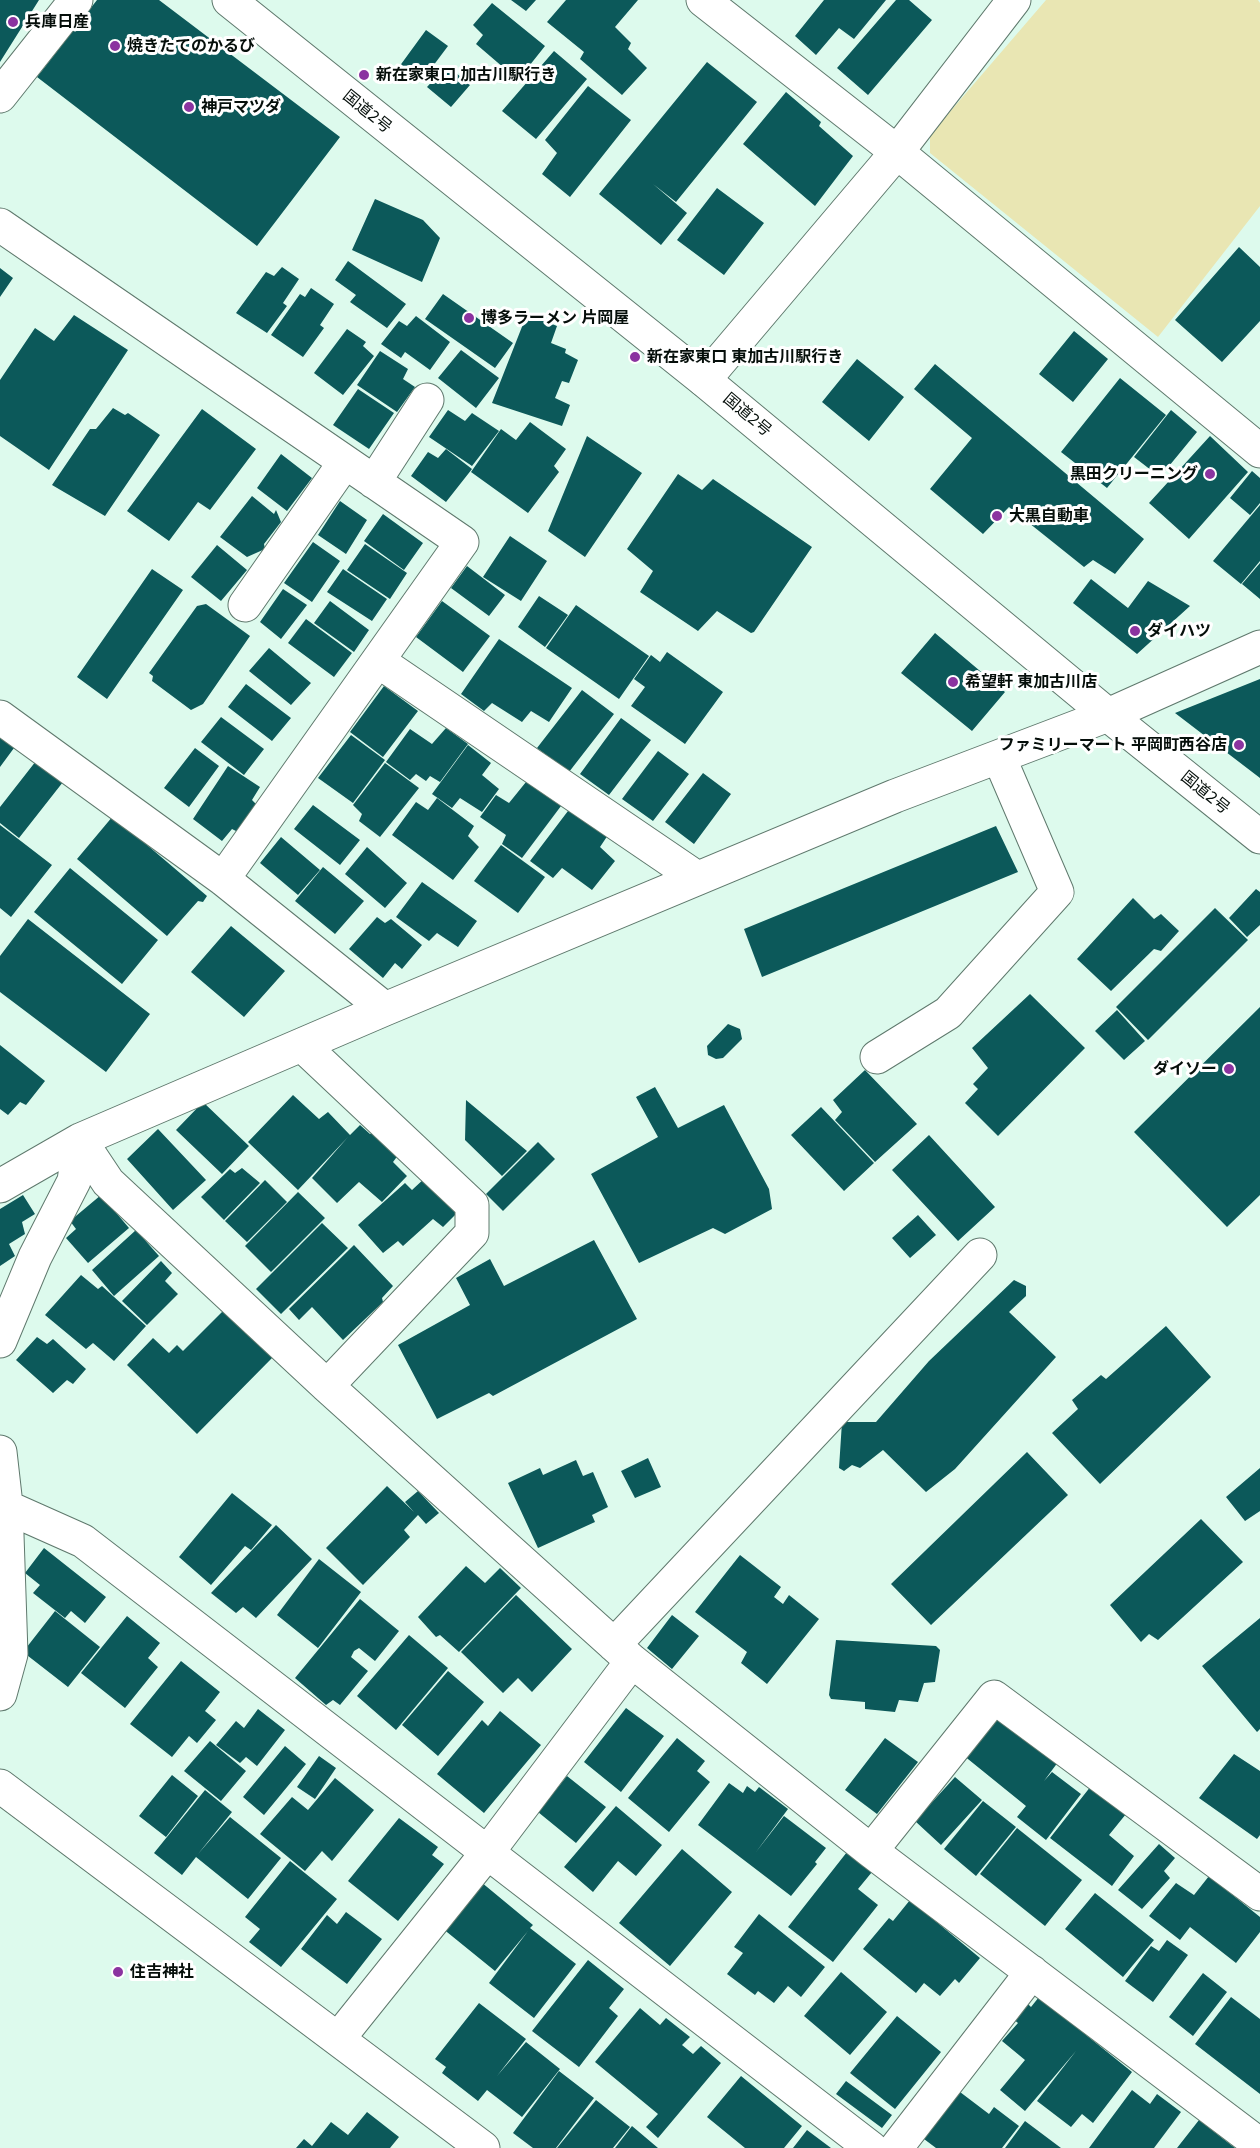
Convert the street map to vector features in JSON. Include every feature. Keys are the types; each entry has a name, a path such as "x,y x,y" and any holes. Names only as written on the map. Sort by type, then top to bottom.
{"main road":[{"path":"0,96 76,0"},
{"name":"国道2号","path":"229,0 704,380 1108,715 1260,837"},
{"path":"703,0 897,152 1260,451"},
{"path":"704,380 897,152 1014,0"},
{"path":"0,225 462,542 223,879"},
{"path":"374,482 427,400"},
{"path":"245,605 345,462"},
{"path":"5,1176 80,1140 385,1009 895,796 1108,715 1260,647"},
{"path":"378,660 697,878"},
{"path":"0,717 223,879 385,1009"},
{"path":"877,1057 948,1013 1057,892 999,757"},
{"path":"302,1045 472,1205 472,1233 327,1386"},
{"path":"0,1341 35,1257 74,1181 80,1140"},
{"path":"80,1140 108,1182 327,1386 623,1653 871,1851 1260,2145"},
{"path":"338,2039 487,1853 623,1653 980,1255"},
{"path":"0,1452 11,1654 0,1694"},
{"path":"3,1504 83,1541 871,2148"},
{"path":"871,1851 994,1696 1260,1894"},
{"path":"0,1786 483,2148"},
{"path":"896,2148 1032,1972"}],"shaded area":[{"path":"1046,0 1258,0 1260,3 1260,206 1158,337 930,153 930,135"}],"building":[{"name":"兵庫日産","path":"0,0 39,0 0,62"},
{"name":"神戸マツダ","path":"97,0 159,0 340,137 257,246 37,77"},
{"path":"511,0 536,0 526,11"},
{"path":"566,0 638,0 615,27 631,43 628,49 647,68 622,95 580,59 584,52 547,22"},
{"path":"824,0 886,0 854,39 839,28 816,55 795,36"},
{"path":"896,0 909,0 932,20 868,95 837,68"},
{"path":"492,3 545,46 518,80 476,44 483,35 473,25"},
{"path":"426,30 448,46 421,82 399,67"},
{"path":"554,51 587,79 536,139 502,111"},
{"path":"707,62 757,102 676,202 653,184 687,213 661,245 599,194"},
{"path":"447,65 470,85 451,107 427,87"},
{"path":"588,86 631,120 570,197 542,174 557,153 545,140"},
{"path":"786,92 821,122 819,126 853,156 815,206 743,144"},
{"path":"717,188 764,223 724,275 677,240"},
{"path":"375,199 423,220 440,238 422,282 352,250"},
{"path":"1239,247 1260,267 1260,321 1222,362 1175,320"},
{"path":"348,261 406,304 387,328 350,302 356,295 335,280"},
{"path":"282,267 299,279 283,303 287,306 267,333 236,313 266,272 274,276"},
{"path":"0,268 13,278 0,297"},
{"path":"311,288 334,304 320,325 324,328 303,357 271,335 300,294 305,297"},
{"path":"443,294 513,343 495,368 425,319"},
{"path":"527,314 557,326 551,343 566,349 565,353 578,360 569,383 562,381 555,398 570,405 562,426 492,403"},
{"path":"74,315 128,350 49,470 0,436 0,380 35,328 54,341"},
{"path":"416,316 450,342 430,370 405,352 401,358 381,344 399,321 407,326"},
{"path":"347,329 366,342 363,346 374,356 343,395 314,373"},
{"path":"1074,331 1108,359 1073,402 1039,374"},
{"path":"461,350 499,378 476,408 438,378"},
{"path":"380,351 408,369 403,379 415,387 397,412 357,385"},
{"path":"857,359 904,397 869,441 822,402"},
{"path":"935,364 1144,539 1115,574 1093,560 1084,567 1009,507 983,534 930,489 972,438 914,389"},
{"path":"1120,378 1166,415 1107,488 1061,452"},
{"path":"358,389 394,413 369,449 333,425"},
{"path":"113,408 125,415 128,413 160,435 105,516 52,485 90,429 96,429"},
{"path":"202,409 256,449 210,510 198,502 169,541 127,511"},
{"path":"448,410 465,421 472,413 499,431 472,466 429,437"},
{"path":"1171,410 1197,432 1160,477 1134,457"},
{"path":"530,422 566,449 554,466 559,472 528,513 471,472 501,429 516,440"},
{"path":"587,436 642,473 585,557 548,531"},
{"path":"1210,436 1248,472 1189,539 1149,503"},
{"path":"446,449 472,469 446,502 411,476 428,452 438,458"},
{"path":"281,454 312,478 287,511 257,488"},
{"path":"1252,471 1260,478 1260,503 1250,515 1230,498"},
{"path":"678,474 702,490 713,479 812,547 754,632 751,633 717,611 698,631 640,592 653,571 627,549"},
{"path":"252,496 274,514 276,510 281,522 264,544 265,549 247,557 220,537"},
{"path":"340,501 367,520 346,554 318,535"},
{"path":"1260,505 1260,561 1241,584 1213,561"},
{"path":"383,514 423,543 404,570 364,541"},
{"path":"510,536 547,561 521,601 483,577"},
{"path":"313,542 340,561 312,602 284,583"},
{"path":"365,544 407,573 390,599 347,570"},
{"path":"217,545 247,570 221,601 191,577"},
{"path":"1260,563 1260,599 1242,584"},
{"path":"467,566 505,595 489,616 451,588"},
{"path":"152,569 183,590 107,699 77,677"},
{"path":"343,569 387,599 372,621 327,592"},
{"name":"ダイハツ","path":"1091,579 1128,608 1148,581 1190,606 1137,654 1073,603"},
{"path":"283,589 307,605 281,639 260,622"},
{"path":"539,596 568,615 545,647 518,627"},
{"path":"330,601 369,630 354,652 314,623"},
{"path":"442,601 490,636 463,672 416,637"},
{"path":"206,604 250,636 203,704 191,710 152,681 153,676 149,673 197,606"},
{"path":"576,605 649,656 619,699 546,648"},
{"path":"306,619 352,653 334,677 288,643"},
{"name":"希望軒 東加古川店","path":"935,633 1005,692 972,731 901,673"},
{"path":"499,639 572,688 549,722 531,711 522,722 492,703 484,711 461,694"},
{"path":"269,648 311,683 291,705 249,671"},
{"path":"667,652 723,692 685,744 631,706 645,687 634,679 651,655 660,662"},
{"name":"ファミリーマート 平岡町西谷店","path":"1260,679 1260,778 1175,713"},
{"path":"246,684 291,718 272,741 228,707"},
{"path":"384,686 418,711 383,757 350,732"},
{"path":"582,690 614,714 569,772 537,748"},
{"path":"221,717 264,749 244,775 201,742"},
{"path":"621,718 651,740 609,795 580,774"},
{"path":"446,728 468,744 440,782 430,776 426,781 416,774 410,780 386,762 410,729 432,744"},
{"path":"351,735 385,760 353,803 318,778"},
{"path":"0,738 14,748 0,767"},
{"path":"468,745 491,763 482,775 499,789 482,812 460,798 452,808 432,794"},
{"path":"195,748 219,766 189,807 164,788"},
{"path":"658,751 689,774 653,821 622,799"},
{"path":"36,761 63,782 19,838 0,823 0,807"},
{"path":"385,763 419,788 380,837 359,821 362,814 353,805"},
{"path":"228,766 260,787 252,800 257,805 238,832 232,829 222,841 193,819"},
{"path":"703,773 731,794 694,844 665,822"},
{"path":"526,782 561,806 522,858 502,844 506,835 480,817 496,795 509,803"},
{"path":"437,798 474,826 468,836 479,847 453,880 392,835 416,802 428,810"},
{"path":"313,805 360,840 340,865 294,829"},
{"path":"571,807 608,835 600,847 615,861 592,890 562,868 553,878 530,861"},
{"path":"113,816 207,896 203,902 198,901 167,936 77,859"},
{"path":"0,825 52,865 11,917 0,908"},
{"path":"996,826 1018,872 762,977 744,929"},
{"path":"281,837 320,870 298,895 260,863"},
{"path":"501,845 545,877 518,913 474,881"},
{"path":"367,847 407,883 385,908 345,874"},
{"path":"323,867 364,901 335,934 295,901"},
{"path":"70,868 158,940 122,984 34,912"},
{"path":"422,882 477,921 458,947 437,933 429,941 396,917"},
{"path":"1256,889 1260,892 1260,925 1247,937 1229,918"},
{"path":"1133,898 1154,919 1161,914 1179,931 1161,951 1154,949 1111,991 1077,959"},
{"path":"1215,908 1248,940 1148,1040 1116,1007"},
{"path":"377,917 385,923 391,919 422,945 402,969 395,963 383,978 349,949"},
{"path":"28,919 150,1014 106,1072 0,992 0,956"},
{"path":"231,926 285,971 244,1017 191,972"},
{"path":"1030,994 1085,1048 998,1136 965,1103 978,1089 973,1084 988,1068 972,1048"},
{"name":"ダイソー","path":"1260,1007 1260,1195 1227,1227 1134,1132"},
{"path":"1117,1010 1145,1041 1124,1060 1095,1031"},
{"path":"728,1024 740,1029 742,1039 723,1058 716,1059 708,1055 707,1046"},
{"path":"0,1045 45,1081 26,1105 20,1102 8,1115 0,1109"},
{"path":"865,1070 917,1124 875,1162 835,1120 842,1112 833,1100"},
{"path":"655,1087 678,1128 724,1105 769,1189 772,1209 725,1234 713,1228 639,1263 591,1174 658,1137 636,1097"},
{"path":"293,1095 319,1119 328,1112 350,1135 360,1125 370,1134 375,1132 399,1154 393,1162 407,1176 382,1202 359,1182 337,1203 312,1178 348,1137 298,1190 248,1142"},
{"path":"466,1100 527,1151 502,1176 465,1140"},
{"path":"203,1102 249,1146 222,1174 176,1130"},
{"path":"821,1107 874,1163 844,1191 791,1135"},
{"path":"158,1129 206,1180 173,1210 127,1159"},
{"path":"929,1135 995,1207 958,1241 892,1170"},
{"path":"538,1142 555,1159 503,1211 486,1194"},
{"path":"242,1168 260,1183 224,1220 201,1197 230,1169 235,1173"},
{"path":"426,1177 458,1212 443,1227 433,1219 403,1246 398,1241 383,1253 358,1225 405,1183 412,1190"},
{"path":"265,1180 287,1202 247,1242 225,1221"},
{"path":"298,1192 325,1218 271,1272 245,1246"},
{"path":"23,1195 35,1214 22,1222 25,1234 9,1244 15,1256 0,1266 0,1209"},
{"path":"101,1195 129,1228 88,1263 66,1238 76,1229 70,1221"},
{"path":"918,1215 936,1235 910,1258 892,1238"},
{"path":"322,1223 348,1248 281,1314 256,1289"},
{"path":"136,1230 159,1256 114,1296 92,1270"},
{"path":"594,1240 637,1319 493,1396 489,1393 437,1419 398,1345 470,1305 456,1278 490,1259 504,1286"},
{"path":"354,1245 393,1286 382,1298 383,1302 343,1340 312,1307 299,1320 289,1309"},
{"path":"161,1261 172,1273 165,1281 178,1294 147,1325 122,1301"},
{"path":"81,1275 98,1289 102,1286 146,1326 114,1361 93,1343 86,1349 45,1315"},
{"path":"1014,1280 1026,1286 1026,1296 1009,1312 1056,1357 955,1469 926,1492 883,1450 860,1468 852,1465 844,1471 839,1468 842,1422 876,1422 929,1361"},
{"path":"224,1310 272,1358 197,1434 127,1365 153,1338 169,1353 177,1345 183,1351"},
{"path":"1166,1326 1211,1377 1100,1484 1052,1433 1078,1409 1072,1400 1101,1375 1106,1379"},
{"path":"37,1337 47,1344 53,1339 86,1369 73,1384 67,1380 53,1393 16,1360"},
{"path":"1027,1452 1068,1495 931,1625 891,1584"},
{"path":"648,1458 661,1487 635,1498 621,1471"},
{"path":"576,1460 583,1476 593,1472 608,1507 592,1515 595,1522 538,1548 508,1483 540,1468 543,1475"},
{"path":"1260,1468 1260,1511 1245,1521 1226,1497"},
{"path":"387,1486 414,1512 405,1502 418,1491 439,1513 426,1524 418,1515 404,1530 410,1537 363,1585 326,1548"},
{"path":"232,1493 272,1525 251,1550 245,1546 211,1585 179,1557"},
{"path":"1201,1519 1243,1562 1158,1640 1149,1634 1141,1642 1110,1605"},
{"path":"276,1525 312,1559 256,1618 243,1607 236,1613 211,1593"},
{"path":"44,1548 106,1597 85,1623 71,1611 65,1618 33,1593 40,1585 25,1573"},
{"path":"740,1555 781,1587 774,1597 783,1604 789,1595 819,1619 767,1684 741,1663 747,1652 695,1612"},
{"path":"319,1559 361,1592 318,1648 277,1615"},
{"path":"466,1566 485,1583 500,1568 521,1588 459,1652 440,1635 436,1637 418,1617"},
{"path":"516,1595 572,1649 532,1692 518,1678 503,1693 461,1652"},
{"path":"360,1599 399,1631 375,1661 359,1648 354,1651 351,1657 368,1671 340,1705 333,1700 326,1705 295,1678"},
{"path":"55,1611 100,1647 68,1687 23,1652"},
{"path":"672,1615 699,1636 672,1669 647,1648"},
{"path":"127,1616 160,1643 148,1658 158,1667 125,1708 81,1673"},
{"path":"1260,1618 1260,1729 1257,1732 1202,1666"},
{"path":"409,1635 448,1668 396,1730 357,1696"},
{"path":"836,1640 936,1646 940,1650 935,1682 924,1683 918,1702 899,1700 895,1712 865,1709 865,1702 831,1699 829,1695"},
{"path":"181,1661 220,1692 205,1711 216,1720 197,1743 189,1736 172,1757 130,1724"},
{"path":"448,1671 484,1702 438,1756 402,1725"},
{"path":"626,1708 664,1736 621,1792 584,1762"},
{"path":"258,1709 285,1730 257,1766 246,1757 240,1763 216,1745 236,1721 244,1728"},
{"path":"500,1711 541,1745 484,1813 437,1774 482,1720 488,1726"},
{"path":"1006,1717 1061,1758 1044,1781 1052,1772 1081,1794 1046,1840 1017,1817 1026,1806 963,1755 992,1719"},
{"path":"677,1738 705,1761 697,1771 710,1782 669,1832 628,1798"},
{"path":"885,1738 918,1762 877,1814 845,1790"},
{"path":"210,1741 246,1771 221,1801 184,1771"},
{"path":"285,1746 306,1764 264,1815 243,1797"},
{"path":"1234,1754 1260,1771 1260,1835 1257,1839 1199,1798"},
{"path":"319,1756 336,1768 315,1799 297,1787"},
{"path":"172,1775 198,1796 166,1837 139,1816"},
{"path":"567,1776 606,1807 576,1843 538,1812"},
{"path":"955,1777 982,1800 941,1845 915,1821"},
{"path":"335,1778 374,1810 332,1861 322,1851 305,1871 260,1834 292,1797 308,1810"},
{"path":"729,1783 743,1793 747,1786 755,1792 759,1787 788,1809 756,1852 784,1816 826,1848 815,1862 817,1864 791,1896 698,1825"},
{"path":"1091,1786 1126,1814 1109,1835 1134,1856 1112,1886 1050,1838"},
{"path":"205,1790 232,1812 198,1854 230,1817 281,1858 248,1899 196,1857 182,1875 154,1853"},
{"path":"983,1801 1016,1827 976,1876 944,1849"},
{"path":"616,1806 662,1845 636,1876 618,1861 593,1892 564,1867"},
{"path":"399,1818 438,1847 432,1855 444,1864 398,1921 348,1881"},
{"path":"1017,1828 1082,1880 1045,1926 980,1874"},
{"path":"1159,1844 1175,1858 1164,1871 1170,1878 1142,1909 1118,1890"},
{"path":"682,1849 732,1892 670,1966 619,1923"},
{"path":"847,1852 872,1872 858,1889 878,1905 833,1962 788,1927"},
{"path":"290,1861 337,1899 281,1967 249,1942 260,1929 245,1917"},
{"path":"1209,1876 1260,1917 1260,1932 1236,1963 1190,1927 1180,1940 1149,1916 1176,1883 1194,1895"},
{"path":"481,1882 533,1925 530,1928 576,1964 534,2018 489,1983 528,1931 495,1971 442,1928"},
{"path":"1095,1893 1154,1940 1123,1977 1065,1929"},
{"path":"910,1900 980,1958 959,1983 955,1979 940,1996 924,1983 916,1993 863,1949 889,1918 893,1921"},
{"path":"346,1912 382,1939 347,1984 301,1949 327,1915 337,1924"},
{"path":"759,1914 825,1967 801,1997 788,1986 774,2003 758,1991 755,1995 727,1974 743,1953 734,1947"},
{"path":"1167,1940 1188,1955 1153,2002 1125,1981 1151,1946 1159,1951"},
{"path":"588,1960 624,1989 609,2008 618,2016 579,2067 532,2031"},
{"path":"841,1972 887,2012 850,2055 804,2016"},
{"path":"1203,1973 1227,1992 1193,2036 1169,2017"},
{"path":"1039,1997 1132,2072 1093,2123 1082,2114 1071,2127 1037,2101 1076,2051 1025,2111 1000,2090 1025,2060 1002,2041 1018,2023 1013,2019 1026,2002 1031,2007"},
{"path":"1231,1997 1260,2019 1260,2094 1195,2044"},
{"path":"479,2003 526,2039 497,2076 526,2042 560,2069 522,2117 487,2090 478,2101 442,2073 446,2067 435,2059"},
{"path":"640,2008 660,2025 666,2018 690,2037 682,2045 693,2054 701,2046 721,2063 658,2138 646,2127 658,2114 595,2062"},
{"path":"897,2016 941,2052 895,2109 850,2073"},
{"path":"559,2071 594,2098 556,2148 533,2148 513,2133"},
{"path":"741,2076 802,2126 784,2148 745,2148 707,2117"},
{"path":"846,2081 892,2115 882,2128 836,2094"},
{"path":"1132,2090 1150,2104 1157,2094 1181,2112 1154,2148 1089,2148"},
{"path":"960,2092 989,2114 994,2107 1019,2126 1002,2148 936,2148 924,2139"},
{"path":"596,2100 630,2127 613,2148 557,2148"},
{"path":"367,2112 399,2137 390,2148 296,2148 304,2139 312,2146 331,2122 348,2135"},
{"path":"1199,2120 1235,2148 1177,2148"},
{"path":"1025,2121 1061,2148 1005,2148"},
{"path":"632,2126 658,2148 615,2148"},
{"path":"807,2130 831,2148 793,2148"}],"place":[{"name":"兵庫日産","path":"13,22"},
{"name":"焼きたてのかるび","path":"115,46"},
{"name":"新在家東口 加古川駅行き","path":"364,75"},
{"name":"神戸マツダ","path":"189,107"},
{"name":"博多ラーメン 片岡屋","path":"469,318"},
{"name":"新在家東口 東加古川駅行き","path":"635,357"},
{"name":"黒田クリーニング","path":"1210,474"},
{"name":"大黒自動車","path":"997,516"},
{"name":"ダイハツ","path":"1135,631"},
{"name":"希望軒 東加古川店","path":"953,682"},
{"name":"ファミリーマート 平岡町西谷店","path":"1239,745"},
{"name":"ダイソー","path":"1229,1069"},
{"name":"住吉神社","path":"118,1972"}]}
